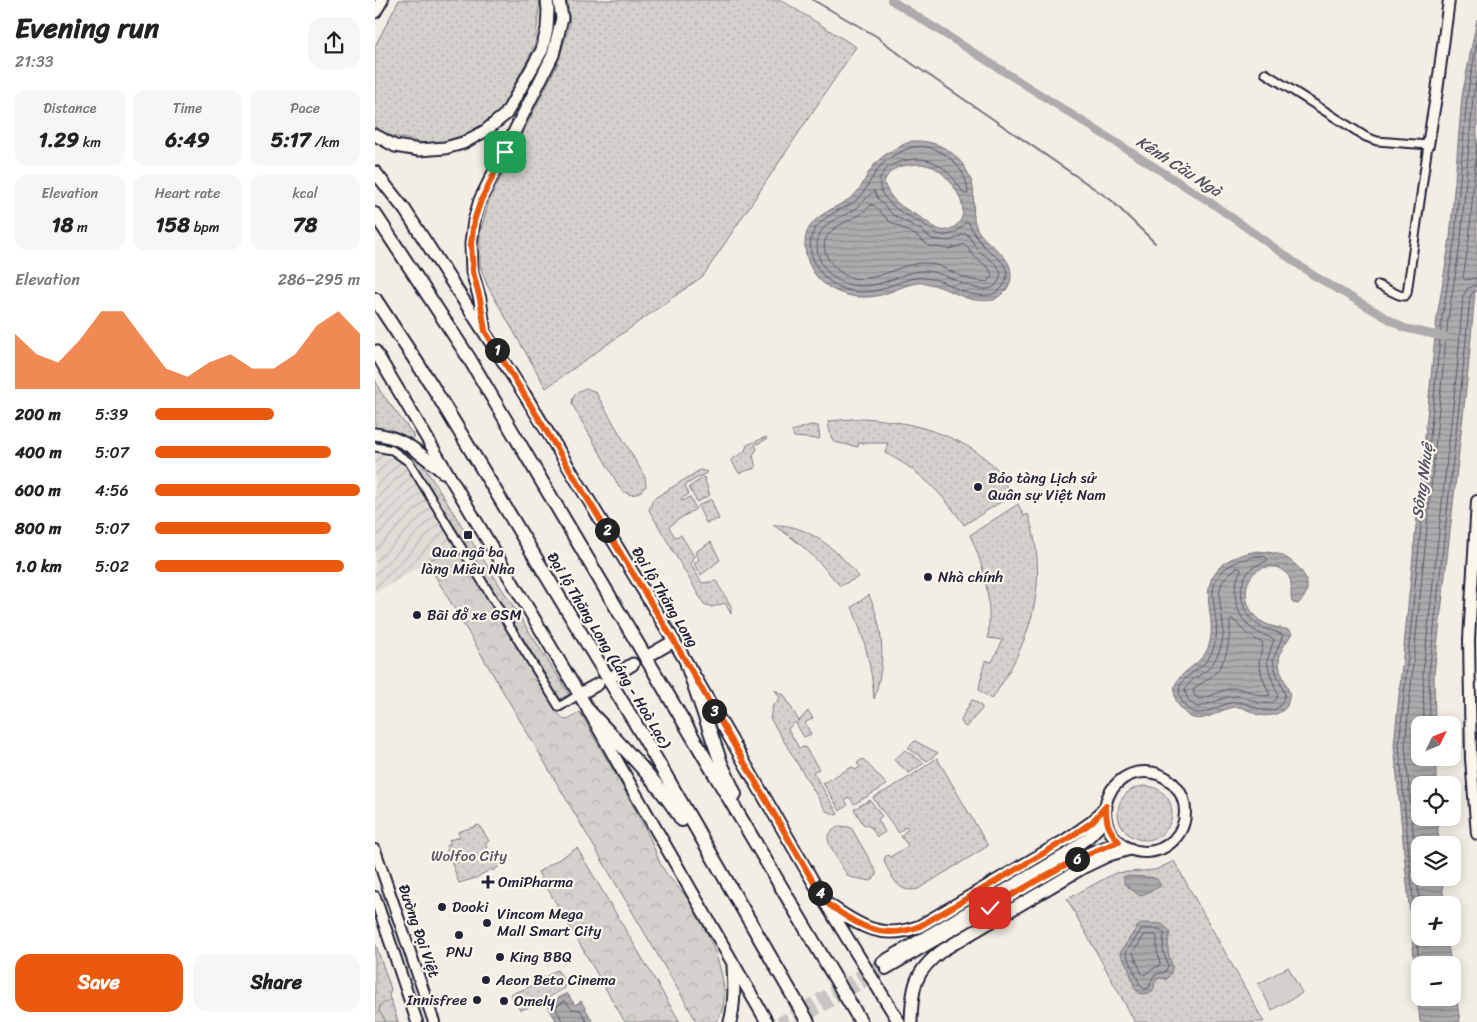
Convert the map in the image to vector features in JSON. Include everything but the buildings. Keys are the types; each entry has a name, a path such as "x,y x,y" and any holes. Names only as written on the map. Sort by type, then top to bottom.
{"highway":[{"name":"Đại lộ Thăng Long (Láng - Hoà Lạc)","path":"375,214 469,358 861,1022"},
{"name":"Đại lộ Thăng Long (Láng - Hoà Lạc)","path":"375,299 431,384 639,729 809,1022"},
{"path":"687,665 721,762 740,806 774,861 796,911"},
{"path":"589,710 675,808 753,940 782,976"}],"main road":[{"path":"375,12 382,0"},
{"path":"375,135 395,146 419,150 445,148 463,144 485,131 506,114 542,50 547,29 547,0"},
{"path":"485,331 473,272 471,244 474,221 481,200 553,55 562,18 559,0"},
{"name":"Đại lộ Thăng Long","path":"375,172 405,210 485,331 674,641 825,902 899,1022"},
{"path":"375,352 589,710 767,1022"},
{"path":"375,434 393,438 413,447 450,478"},
{"path":"648,656 674,641"},
{"path":"615,674 633,664"},
{"path":"579,694 598,684"},
{"path":"825,902 851,920 872,930 893,933 912,930 1066,840 1092,822 1106,806"},
{"path":"911,1022 911,1003 917,979 930,959 1084,867 1109,855 1130,849"},
{"path":"729,1022 733,1009 733,964"}],"street":[{"path":"1378,285 1399,295 1405,296 1407,293 1449,0"},
{"path":"1265,74 1366,137 1377,141 1428,145"},
{"path":"375,447 392,450 409,462 559,707 579,694"},
{"path":"1477,501 1469,640 1471,759 1477,834"},
{"path":"1141,772 1154,773 1166,778 1176,787 1183,798 1185,812 1183,825 1177,836 1168,845 1156,851 1143,852 1130,849 1119,842 1111,832 1106,820 1106,806 1109,794 1117,783 1128,776 1141,772"},
{"path":"1106,820 1089,837 1066,854 884,966 1067,863 1119,842"},
{"name":"Đường Đại Việt","path":"375,850 432,1018"},
{"name":"Đường Đại Việt","path":"375,897 417,1021"},
{"path":"417,1021 432,1018"}],"shaded area":[{"path":"375,454 396,459 408,468 455,546 375,593"}],"green space":[{"path":"399,0 540,0 535,45 502,109 480,129 435,145 387,135 375,128 375,46"},
{"path":"567,0 781,0 856,47 703,276 546,388 487,285 480,266 480,233 489,201 557,65 570,24"},
{"path":"375,379 380,391 412,433 413,440 394,431 375,428"},
{"path":"586,388 596,393 645,477 646,486 637,494 627,493 620,488 572,404 576,394"},
{"path":"863,418 904,423 943,434 961,443 978,453 994,466 1008,481 1005,484 1012,495 964,525 929,483 897,459 885,453 888,443 859,443 858,447 834,442 831,437 829,421"},
{"path":"811,425 818,426 819,439 794,437 792,431"},
{"path":"375,437 416,454 569,694 561,699 559,697 416,464 403,451 393,445 375,441"},
{"path":"766,437 767,439 755,445 757,449 753,455 756,468 739,473 731,460 745,451 747,445"},
{"path":"700,470 708,472 685,485 689,494 681,499 683,501 690,497 696,509 669,527 675,537 681,535 695,558 690,563 702,583 716,581 731,606 731,614 725,603 712,607 704,604 649,510 653,499"},
{"path":"704,477 710,495 697,502 689,487"},
{"path":"711,499 719,519 706,523 698,506"},
{"path":"1018,504 1024,516 1028,514 1034,539 1037,586 1034,609 1018,653 991,699 980,691 979,688 985,660 992,662 1003,640 988,638 989,611 986,585 980,560 970,535"},
{"path":"773,525 798,529 821,540 842,558 859,577 840,586 809,552"},
{"path":"711,542 720,560 701,575 694,564 699,559 695,552"},
{"path":"455,546 558,713 563,719 568,720 580,712 637,813 660,863 695,910 711,942 722,978 724,995 722,1010 715,1022 697,1022 427,562"},
{"path":"869,595 878,621 882,646 878,686 874,699 867,652 852,607"},
{"path":"775,690 784,695 799,721 808,711 813,718 805,723 811,734 804,737 795,722 788,729 799,748 805,747 819,769 813,772 837,815 826,811 770,718 773,705 780,698"},
{"path":"972,700 982,709 966,727 961,719"},
{"path":"915,741 938,753 927,761 908,748"},
{"path":"905,750 924,763 909,773 894,760"},
{"path":"937,758 988,846 918,889 905,889 900,887 893,878 884,862 885,857 888,855 890,857 908,846 901,836 908,828 906,826 899,833 873,798"},
{"path":"863,759 887,785 854,804 849,797 845,800 848,805 840,811 823,783 852,767 855,770 860,767 857,763"},
{"path":"1145,786 1155,788 1164,794 1170,803 1172,813 1170,823 1164,832 1155,838 1145,840 1135,838 1126,832 1120,823 1118,813 1120,803 1126,794 1135,788"},
{"path":"870,800 882,816 878,819 885,832 877,837 871,827 863,824 854,809"},
{"name":"Wolfoo City","path":"479,825 489,841 485,843 486,848 490,854 495,851 502,864 493,871 491,869 476,878 459,883 446,846 451,844 449,840 460,837 458,832"},
{"path":"840,826 852,829 876,871 876,876 871,881 849,877 836,857 828,837 832,831"},
{"path":"577,848 680,1022 625,1022 538,872"},
{"path":"1174,861 1264,1022 1135,1022 1067,899 1115,873 1155,870"},
{"path":"375,943 391,989 389,996 398,1022 375,1022"},
{"path":"1288,967 1302,993 1272,1010 1258,984"},
{"path":"557,970 563,978 560,980 565,988 534,1006 520,1010 510,994 525,989"},
{"path":"391,1000 398,1022 386,1022 379,1011 380,1005"}],"water":[{"name":"Sông Nhuệ","path":"1477,19 1477,268 1468,371 1434,674 1435,716 1411,716 1411,766 1436,766 1436,776 1411,776 1411,826 1438,826 1438,836 1411,836 1411,886 1443,886 1443,896 1411,896 1411,926 1394,745 1437,317 1450,238 1462,96"},
{"path":"912,141 923,141 943,147 957,158 967,172 973,188 974,217 979,233 1006,259 1011,273 1009,286 994,300 982,301 971,299 935,285 924,283 908,285 881,295 869,297 845,295 824,284 810,266 805,242 811,225 824,214 853,196 878,161 893,149","holes":["923,164 933,167 947,178 959,196 963,214 959,222 949,230 938,229 902,206 893,199 884,182 887,176 899,167"]},
{"path":"1257,551 1278,554 1288,559 1305,576 1307,583 1304,597 1298,604 1293,603 1292,600 1289,577 1278,568 1263,568 1254,573 1246,589 1250,608 1256,617 1264,623 1290,630 1292,633 1283,648 1279,662 1290,695 1287,706 1281,712 1269,716 1234,707 1203,718 1191,717 1185,713 1178,703 1174,689 1180,677 1198,662 1207,650 1211,630 1208,599 1211,579 1225,562 1240,555"},
{"path":"1124,876 1150,877 1157,879 1161,886 1140,896 1124,884"},
{"path":"1141,923 1162,924 1170,931 1168,953 1172,967 1170,975 1166,980 1163,978 1158,979 1155,981 1151,993 1141,994 1135,989 1128,967 1120,953"},
{"path":"1413,946 1448,946 1450,956 1414,956"},
{"path":"567,993 575,1005 581,1001 592,1020 589,1022 557,1022 547,1005"},
{"path":"1418,1006 1458,1006 1460,1022 1420,1022"}],"waterway":[{"path":"813,0 876,36 911,63 1111,200 1155,243"},
{"name":"Kênh Cầu Ngà","path":"891,0 1210,202 1313,275 1404,328 1445,337"}],"tunnel":[{"path":"779,1022 882,962"},
{"path":"797,1022 886,969"}],"place":[{"name":"Bảo tàng Lịch sử Quân sự Việt Nam","path":"978,487"},
{"name":"Qua ngã ba làng Miêu Nha","path":"468,535"},
{"name":"Nhà chính","path":"928,577"},
{"name":"Bãi đỗ xe GSM","path":"417,615"},
{"name":"OmiPharma","path":"488,882"},
{"name":"Dooki","path":"442,907"},
{"name":"Vincom Mega Mall Smart City","path":"487,923"},
{"name":"PNJ","path":"459,935"},
{"name":"King BBQ","path":"500,957"},
{"name":"Aeon Beta Cinema","path":"486,980"},
{"name":"Innisfree","path":"477,1000"},
{"name":"Omely","path":"504,1001"}],"route":[{"path":"505,152 481,200 474,221 471,244 473,272 485,331 674,641 825,902 851,920 872,930 893,933 912,930 1066,840 1092,822 1106,806 1106,820 1111,832 1119,842 1067,863 990,908"}]}
